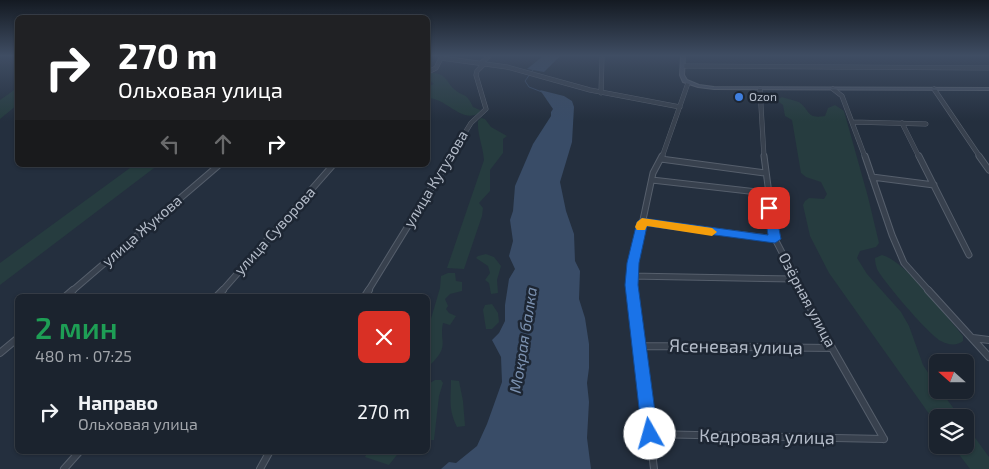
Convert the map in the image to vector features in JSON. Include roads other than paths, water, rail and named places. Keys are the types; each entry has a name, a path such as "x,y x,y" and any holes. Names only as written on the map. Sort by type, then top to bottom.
{"street":[{"name":"улица Кутузова","path":"366,294 470,123 486,110 477,78"},
{"path":"549,78 602,92 680,107"},
{"path":"602,78 602,92"},
{"path":"683,78 688,83 714,88 989,89"},
{"path":"654,469 631,276 652,180 688,83"},
{"name":"Озёрная улица","path":"760,89 764,174 775,239 832,348 884,439"},
{"path":"834,89 842,96 853,122 904,263 989,357"},
{"path":"934,89 989,170"},
{"path":"853,122 926,124"},
{"path":"902,123 969,255"},
{"path":"661,159 764,174"},
{"name":"улица Жукова","path":"68,294 217,167"},
{"name":"улица Суворова","path":"219,294 331,167"},
{"path":"872,177 934,185"},
{"path":"652,180 767,193"},
{"path":"642,222 775,239"},
{"path":"631,276 795,278"},
{"path":"973,338 989,340"},
{"path":"0,353 15,340"},
{"name":"Ясеневая улица","path":"639,346 832,348"},
{"name":"Кедровая улица","path":"650,434 884,439"},
{"path":"64,469 77,454"},
{"path":"260,469 268,454"}],"water":[{"path":"540,90 564,96 572,101 574,107 572,142 560,182 566,211 574,234 575,261 580,271 579,299 585,318 589,344 587,438 591,469 441,469 449,462 456,463 477,446 502,382 501,357 492,340 499,333 505,321 505,305 509,279 515,269 509,256 513,241 510,220 513,211 515,186 533,144 551,116 553,109"}],"waterway":[{"name":"Мокрая балка","path":"527,78 525,81 529,87 542,92"}],"place":[{"name":"Ozon","path":"739,97"}]}
